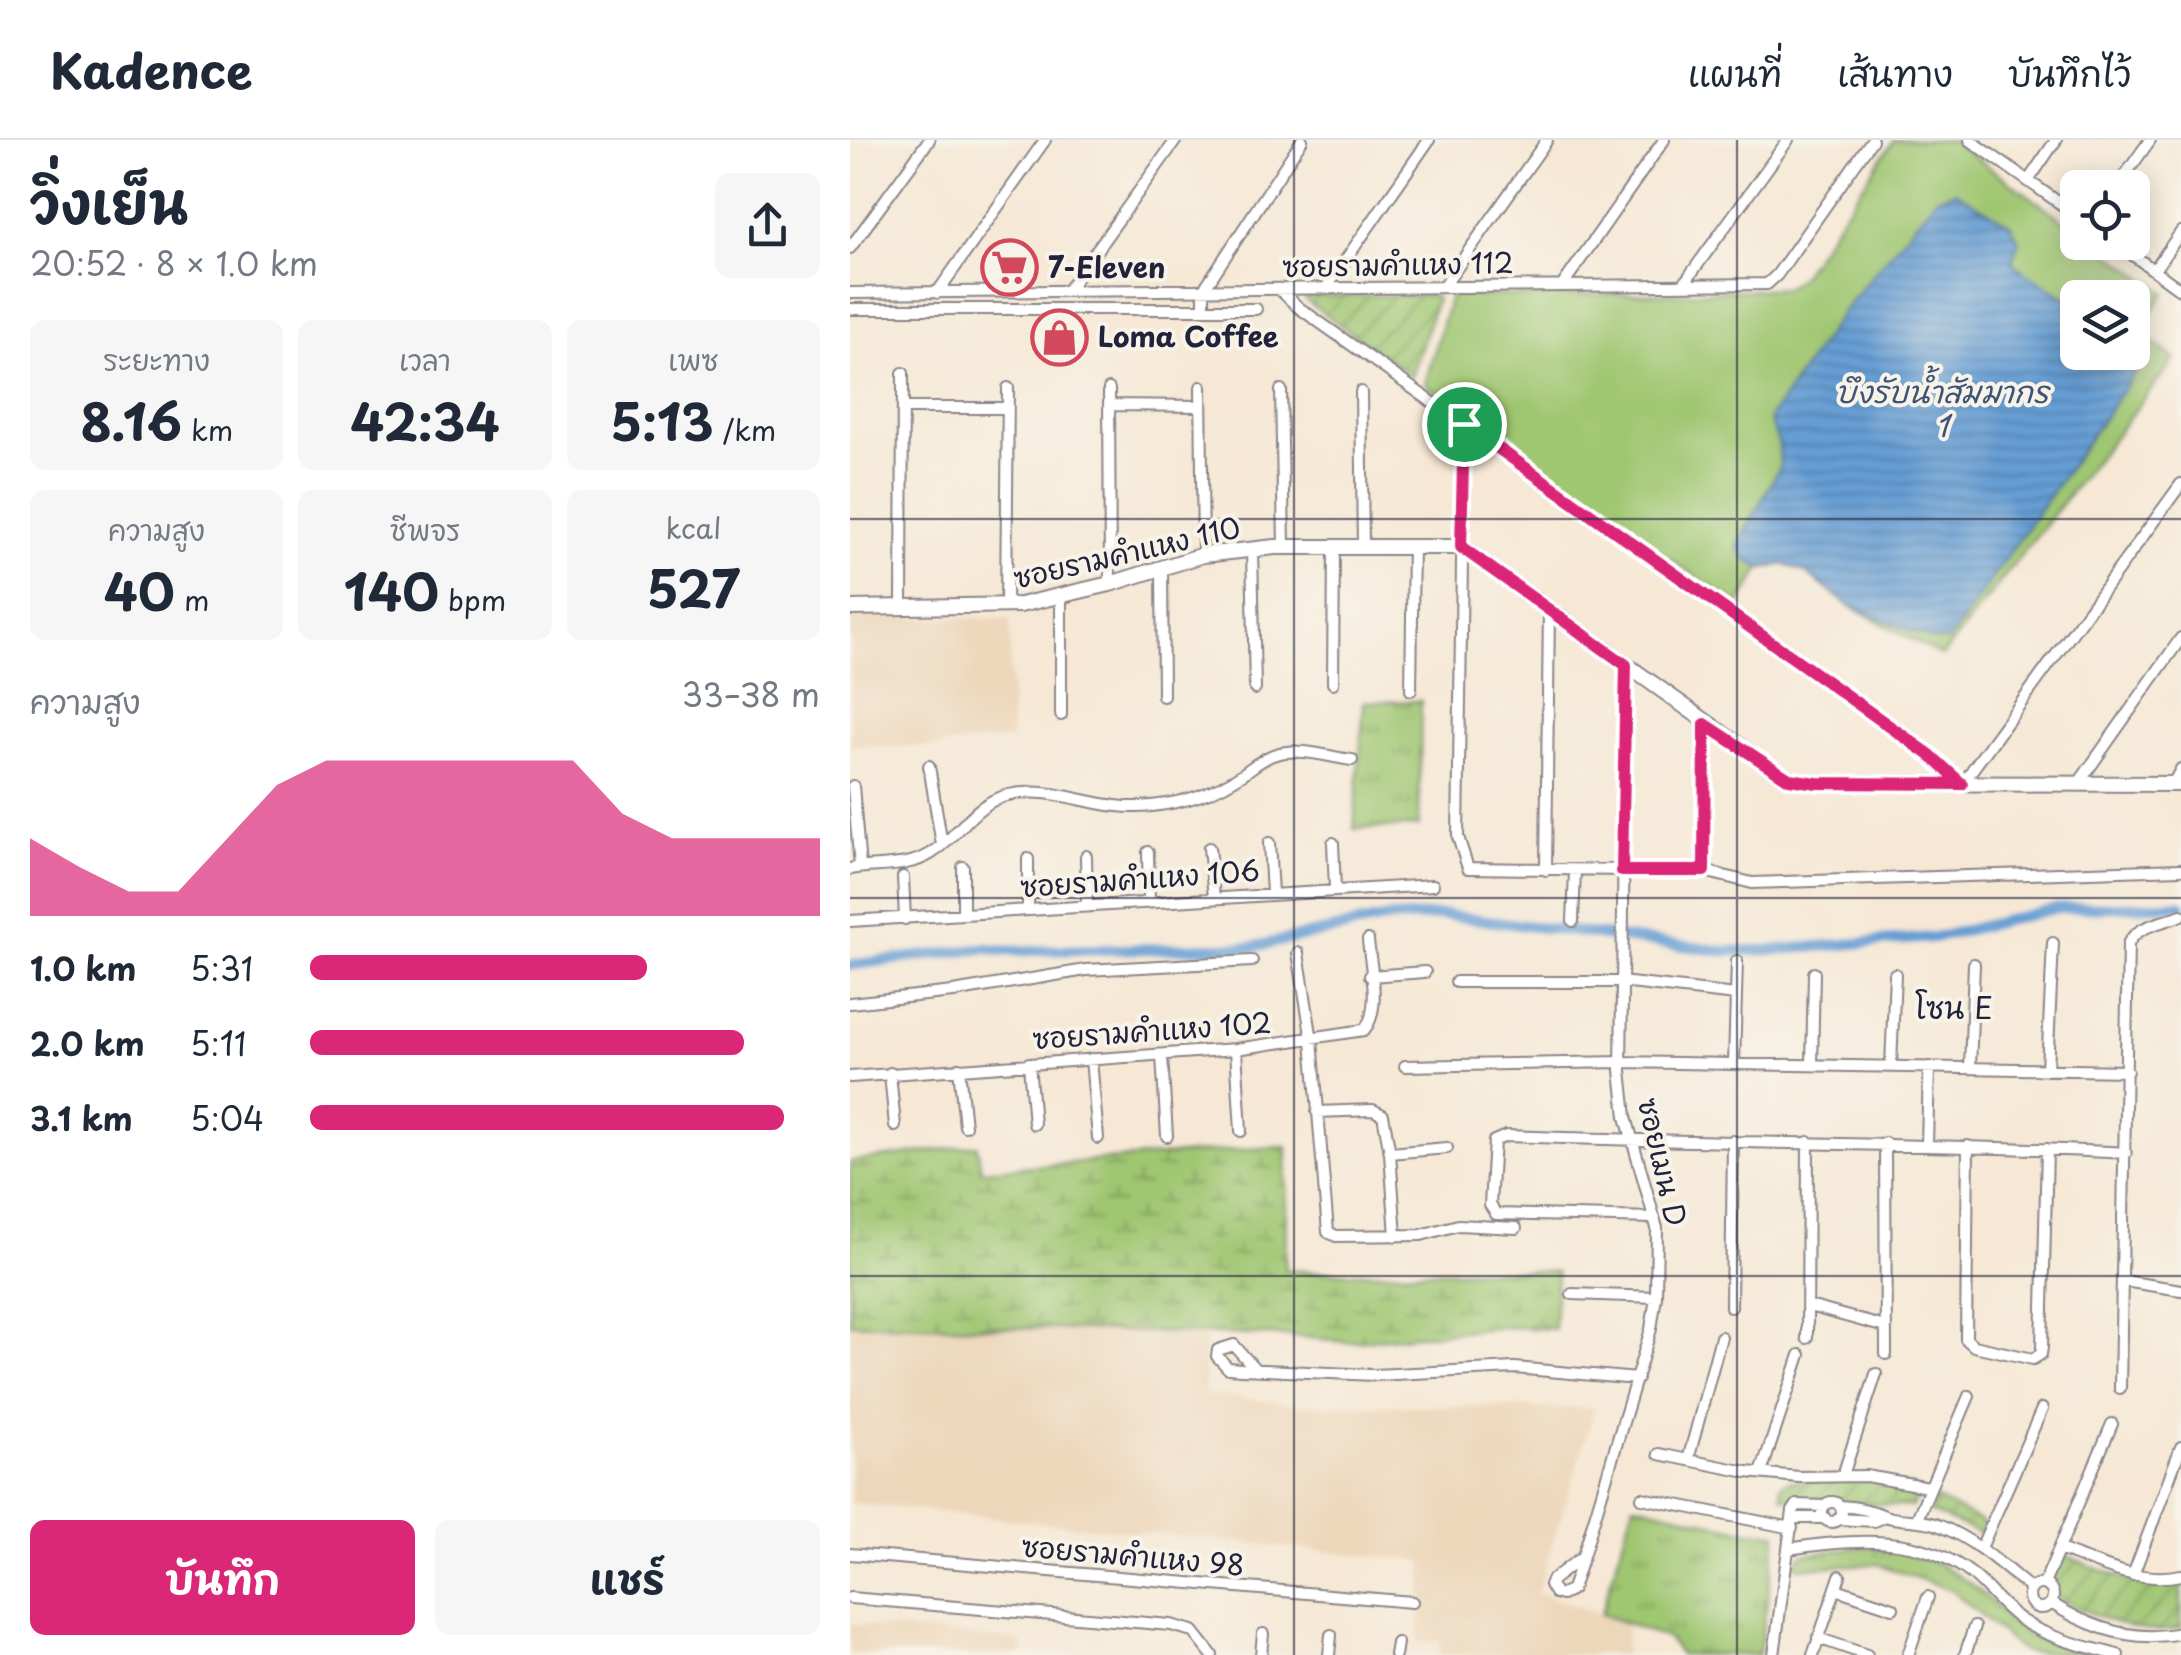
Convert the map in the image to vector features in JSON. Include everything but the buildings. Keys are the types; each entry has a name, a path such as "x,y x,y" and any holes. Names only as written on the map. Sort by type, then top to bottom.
{"street":[{"path":"850,248 929,140"},
{"path":"937,293 1045,140"},
{"path":"1067,291 1176,140"},
{"path":"1204,308 1204,289 1302,140"},
{"path":"1326,288 1429,140"},
{"path":"1444,286 1548,140"},
{"path":"1562,286 1664,140"},
{"path":"1685,282 1788,140"},
{"name":"ซอยรามคำแหง 112","path":"850,293 1767,284 1872,140"},
{"path":"1970,140 2060,203"},
{"path":"2028,181 2056,140"},
{"path":"2129,170 2150,140"},
{"path":"2154,270 2181,232"},
{"path":"2140,260 2181,290"},
{"path":"1280,289 1298,307 1930,755 1964,784"},
{"path":"957,293 958,309"},
{"name":"ซอยรามคำแหง 112","path":"850,308 1256,309"},
{"path":"902,606 903,373"},
{"path":"1201,387 1203,555"},
{"path":"1006,606 1008,388"},
{"path":"1109,389 1110,584"},
{"path":"1281,390 1284,546"},
{"path":"1361,392 1362,546"},
{"path":"1110,406 1202,406"},
{"path":"903,408 1006,408"},
{"path":"1464,424 1458,837 1468,868 1704,871 1752,884 2181,868"},
{"path":"1964,784 2181,484"},
{"path":"1333,683 1334,546"},
{"path":"1412,690 1413,546"},
{"path":"1461,547 1705,724 1789,779 1817,783 2177,784 2181,770"},
{"name":"ซอยรามคำแหง 110","path":"850,608 1006,606 1110,584 1203,555 1252,549 1461,547"},
{"path":"1252,549 1255,690"},
{"path":"1162,567 1163,696"},
{"path":"1061,596 1061,715"},
{"path":"1546,870 1549,609"},
{"path":"2078,784 2181,638"},
{"name":"ซอยเมน D","path":"1583,1556 1652,1329 1658,1258 1655,1218 1626,1117 1620,1062 1626,665"},
{"path":"1704,871 1705,724"},
{"path":"853,786 855,868 916,861 942,845 966,818 988,802 1010,795 1039,792 1100,806 1147,807 1194,800 1277,754 1295,752 1352,760"},
{"path":"929,766 942,845"},
{"path":"1333,843 1335,890"},
{"path":"1268,844 1272,893"},
{"path":"1209,848 1214,897"},
{"path":"1148,852 1149,901"},
{"path":"1086,856 1087,905"},
{"path":"1028,858 1028,908"},
{"path":"963,868 963,914"},
{"path":"1573,920 1575,871"},
{"path":"903,877 905,918"},
{"name":"ซอยรามคําแหง 106","path":"850,922 1433,885"},
{"path":"2120,1388 2128,944 2132,936 2150,925 2181,914"},
{"name":"ซอยรามคําแหง 102","path":"850,1077 1162,1056 1312,1040 1364,1030 1370,1024 1373,1009 1368,940"},
{"path":"2047,1070 2053,943"},
{"path":"1298,953 1312,1040 1328,1232 1336,1236 1396,1236 1421,1235 1458,1225 1516,1228"},
{"path":"850,1003 954,992 1086,970 1252,961"},
{"path":"1734,1063 1737,961"},
{"path":"1970,1068 1974,964"},
{"path":"1370,976 1425,972"},
{"path":"1812,1065 1814,973"},
{"path":"1891,1066 1895,974"},
{"path":"1456,982 1621,982 1736,995"},
{"path":"1236,1049 1241,1131"},
{"path":"1162,1056 1168,1136"},
{"path":"1091,1058 1098,1138"},
{"path":"1405,1066 1620,1062 2127,1072"},
{"path":"1029,1063 1034,1124"},
{"path":"1927,1144 1929,1067"},
{"path":"960,1068 966,1126"},
{"path":"890,1074 895,1126"},
{"path":"1317,1112 1383,1115 1396,1236"},
{"path":"1655,1218 1496,1214 1490,1204 1492,1148 1498,1137 1927,1144 2126,1153"},
{"path":"1731,1307 1733,1141"},
{"path":"1807,1338 1808,1142"},
{"path":"1885,1143 1886,1354"},
{"path":"1968,1146 1966,1339 1974,1346 2033,1359 2041,1354 2047,1149"},
{"path":"1390,1153 1447,1148"},
{"path":"2124,1282 2181,1290"},
{"path":"1572,1294 1656,1297"},
{"path":"1809,1306 1884,1327"},
{"path":"1688,1460 1721,1338"},
{"path":"1760,1473 1800,1356"},
{"path":"1256,1370 1374,1375 1516,1368 1637,1379"},
{"path":"1843,1475 1876,1374"},
{"path":"1917,1518 1969,1396"},
{"path":"1981,1548 2042,1409"},
{"path":"2030,1589 2044,1584 2112,1424"},
{"path":"2133,1575 2181,1448"},
{"path":"1658,1454 1760,1473 1892,1479 1928,1487"},
{"path":"1642,1498 1792,1523 1824,1512 1831,1502 1877,1510 1886,1516"},
{"path":"1838,1519 1840,1506"},
{"path":"1824,1512 1831,1521 1874,1521 1886,1516 1917,1518 1941,1526 1981,1548 2030,1589"},
{"path":"1774,1655 1792,1523"},
{"path":"1789,1548 1860,1540 1890,1541 1927,1552 1973,1576 2011,1614 2028,1625 2118,1655"},
{"path":"2060,1549 2133,1575 2181,1575"},
{"name":"ซอยรามคําแหง 98","path":"850,1554 1412,1602"},
{"path":"1813,1655 1840,1576"},
{"path":"2030,1589 2029,1597 2036,1607 2044,1608 2051,1603 2052,1592 2044,1584"},
{"path":"1836,1589 1893,1608"},
{"path":"1908,1655 1928,1597"},
{"path":"850,1598 1171,1625 1193,1631 1212,1655"},
{"path":"2051,1603 2100,1627 2133,1636 2160,1638 2181,1633"},
{"path":"1965,1655 1974,1627"},
{"path":"1261,1655 1263,1634"},
{"path":"1328,1655 1331,1636"},
{"path":"1818,1638 1868,1655"}],"shaded area":[{"path":"850,616 1010,619 1011,739 931,747 850,746"},
{"path":"850,1323 1205,1333 1205,1394 1301,1405 1595,1408 1537,1593 1627,1623 1625,1655 1439,1655 1440,1642 1418,1642 1424,1561 850,1503"},
{"path":"850,1624 1022,1641 1022,1655 850,1655"}],"green space":[{"path":"1894,140 1951,140 2060,218 2060,260 2119,260 2147,280 2060,280 2060,370 2150,370 2150,340 2175,359 1942,656 1848,605 1805,572 1785,564 1761,569 1739,605 1631,533 1425,384 1450,296 1785,288 1800,277"},
{"path":"2150,282 2165,293 2150,314"},
{"path":"1433,295 1436,299 1412,376 1305,300 1306,296"},
{"path":"1421,701 1419,826 1354,829 1364,702"},
{"path":"977,1145 981,1170 1287,1146 1285,1270 1557,1272 1554,1329 1506,1327 1345,1342 1292,1336 850,1323 850,1162"},
{"path":"1870,1480 1915,1488 1920,1493 1912,1507 1782,1497 1781,1485 1788,1481"},
{"path":"1935,1498 1985,1524 1981,1534 1929,1512"},
{"path":"1634,1504 1723,1526 1777,1533 1759,1655 1680,1654 1667,1638 1601,1614"},
{"path":"1863,1546 1887,1548 1940,1564 1976,1588 2028,1636 2092,1655 2023,1652 1952,1590 1877,1564 1801,1568 1795,1564 1802,1555"},
{"path":"2063,1554 2135,1580 2181,1581 2181,1628 2133,1628 2058,1599 2050,1577"}],"water":[{"name":"บึงรับน้ำสัมมากร 1","path":"1955,191 2011,225 2019,241 2012,261 2060,294 2060,370 2137,370 1948,641 1933,640 1848,605 1805,572 1785,564 1761,568 1746,560 1737,546 1780,467 1779,444 1769,419 1842,312 1936,198"}],"waterway":[{"path":"850,965 987,948 1003,951 1252,947 1385,919 1445,915 1724,951 1774,950 1939,937 2056,908 2181,905"}],"place":[{"name":"7-Eleven","path":"1009,268"},
{"name":"Loma Coffee","path":"1059,337"}],"district":[{"name":"โซน E","path":"1954,1009"}],"route":[{"path":"1464,424 1930,755 1962,784 1817,783 1789,779 1705,724 1704,871 1622,871 1626,665 1461,547 1464,424"}]}
